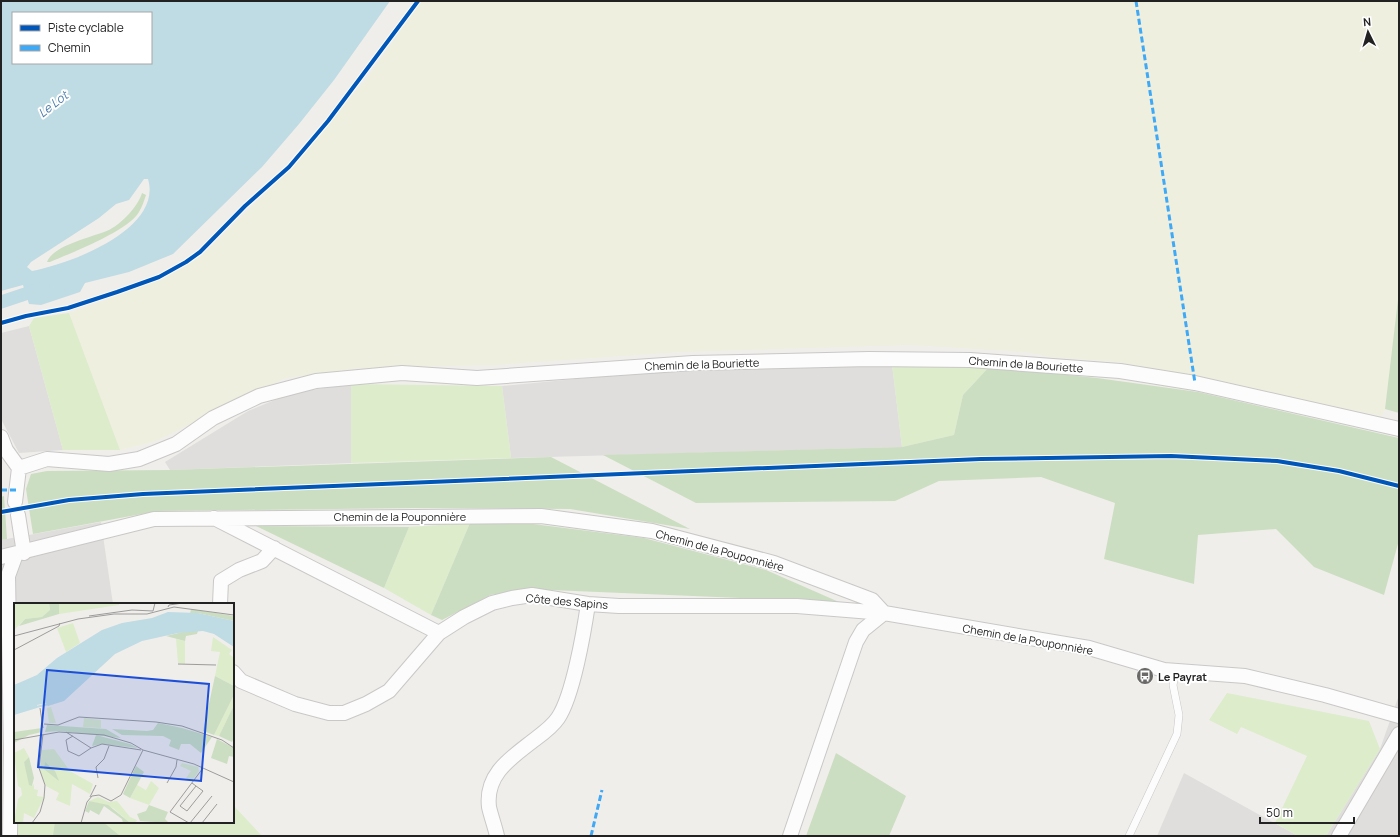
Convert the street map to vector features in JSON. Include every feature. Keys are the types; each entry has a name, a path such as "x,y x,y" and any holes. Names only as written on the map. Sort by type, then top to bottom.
{"street":[{"name":"Chemin de la Bouriette","path":"19,468 47,460 109,464 139,459 176,444 213,418 259,396 316,381 402,373 477,378 693,363 869,359 970,360 1120,371 1195,383 1399,429"},
{"path":"1,437 6,450 19,468 16,508 20,554 8,576 11,748 10,836"},
{"name":"Chemin de la Pouponnière","path":"1,557 20,554 154,520 214,518 541,516 652,531 774,563 872,600 884,614 1089,648 1164,670 1246,676 1325,695 1399,716"},
{"path":"214,518 439,633"},
{"path":"220,603 221,581 239,570 262,561 274,548"},
{"name":"Côte des Sapins","path":"234,673 241,681 295,704 329,714 344,713 366,704 389,691 439,633 464,617 492,603 532,595 588,604 700,607 798,606 884,614"},
{"path":"497,836 489,806 490,789 495,774 504,763 548,729 558,718 569,692 585,624 588,604"},
{"path":"790,836 856,642 863,630 884,614"},
{"path":"1339,836 1399,734"}],"lane":[{"path":"1129,836 1177,734 1179,715 1173,685 1176,671"}],"shaded area":[{"path":"29,326 63,450 19,453 1,419 1,333"},
{"path":"892,364 902,447 511,458 502,386 658,371"},
{"path":"351,384 351,463 170,470 165,462 248,411 292,393"},
{"path":"101,522 113,603 14,603 15,836 1,836 1,540"},
{"path":"1399,695 1399,836 1326,836 1380,749"},
{"path":"1184,773 1298,836 1157,836"}],"green space":[{"path":"421,1 1399,1 1399,291 1385,409 1382,416 1117,362 1051,357 1025,352 910,345 680,352 495,365 359,368 286,378 156,441 120,450 69,313 163,279 201,256 277,182 368,77"},
{"path":"142,193 146,195 139,212 123,227 98,241 47,262 56,251 63,247 109,230 121,222 140,199"},
{"path":"1399,291 1399,413 1385,409"},
{"path":"69,313 120,450 63,450 29,326 34,318"},
{"path":"892,364 989,367 963,395 954,435 902,447"},
{"path":"989,367 1097,378 1198,392 1399,438 1399,540 1384,595 1314,567 1276,529 1198,535 1194,584 1104,559 1115,503 1041,477 939,481 895,501 696,503 603,455 902,447 954,435 963,395"},
{"path":"351,384 502,386 511,458 351,463"},
{"path":"551,457 690,529 570,509 416,508 158,511 33,534 26,489 31,474 47,471 170,470"},
{"path":"4,496 7,539 1,540 1,497"},
{"path":"470,523 431,615 384,588 409,527"},
{"path":"470,523 533,524 644,538 766,570 839,602 527,589 490,595 442,620 431,615"},
{"path":"256,526 409,527 384,588"},
{"path":"1227,693 1369,721 1380,749 1326,836 1298,836 1275,823 1307,756 1241,727 1237,734 1209,720"},
{"path":"836,753 906,796 889,836 806,836"},
{"path":"234,806 262,836 15,836 16,823 234,823"},
{"path":"55,823 104,823 120,836 53,836"}],"water":[{"name":"Le Lot","path":"1,1 390,1 334,80 299,124 262,167 173,254 129,272 85,283 80,292 41,305 29,304 23,285 1,291","holes":["144,179 148,179 149,197 141,214 128,229 110,242 68,261 32,271 27,267 31,262 99,218 116,204 129,200"]}],"waterway":[{"path":"1,302 43,288"}],"marked path":[{"path":"1136,1 1195,383"},
{"path":"1,490 16,490"},
{"path":"591,836 602,790"}],"cycle path":[{"path":"1,323 26,316 68,308 117,292 159,277 186,262 200,252 245,206 289,167 328,121 418,1"},
{"path":"1,512 69,500 143,494 981,459 1171,456 1277,461 1339,471 1399,486"}],"place":[{"name":"Le Payrat","path":"1145,676"}]}
